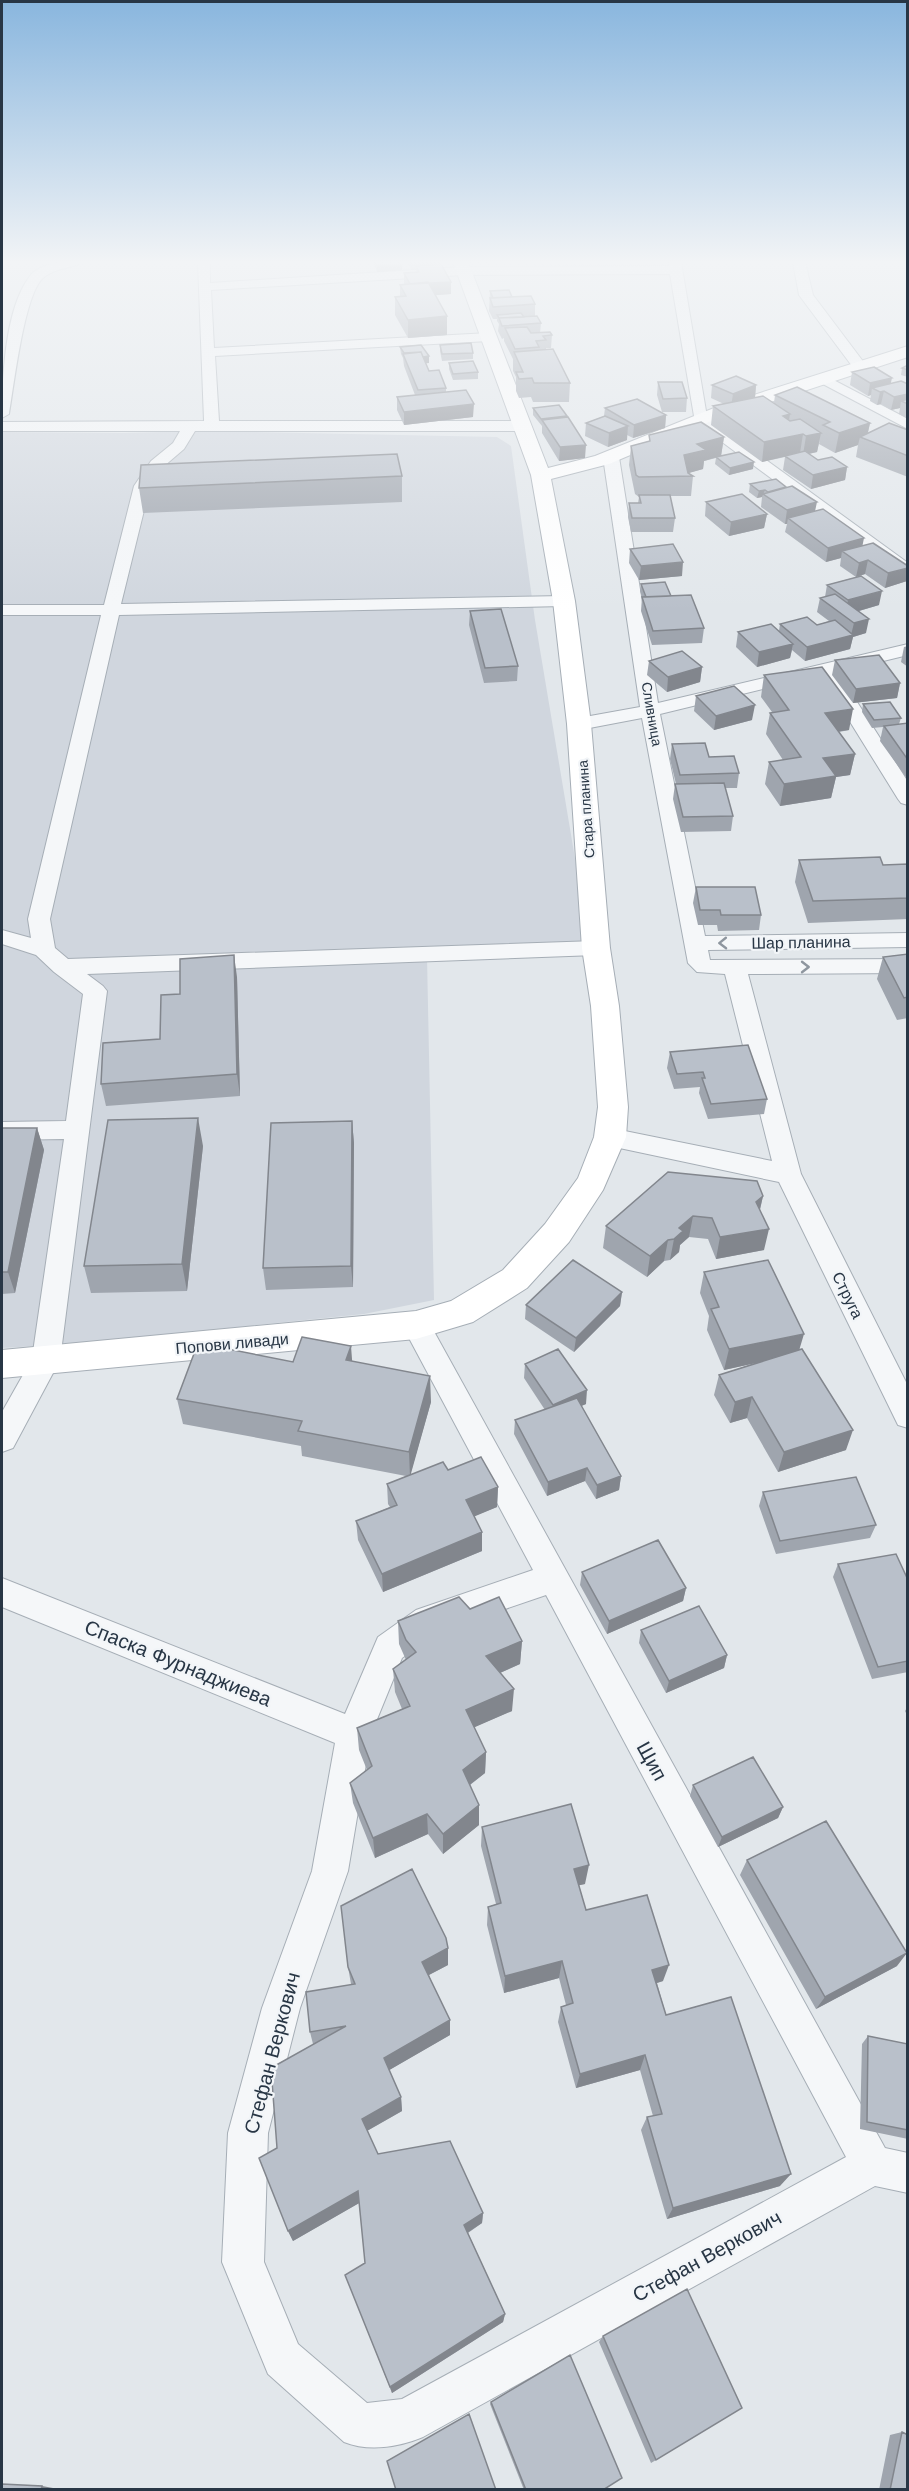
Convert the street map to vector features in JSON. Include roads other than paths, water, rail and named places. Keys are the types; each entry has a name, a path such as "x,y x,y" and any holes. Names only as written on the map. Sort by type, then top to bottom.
{"street":[{"path":"2,414 7,378"},
{"path":"44,950 39,919 142,486 157,464 201,426 206,378"},
{"name":"Стара планина","path":"461,1312 515,1279 557,1233 592,1182 610,1137 613,1107 605,1006 596,948 579,724 564,601 541,475 504,378"},
{"path":"693,378 700,419 908,571"},
{"path":"541,475 560,473 611,457 700,419 824,379 908,425"},
{"path":"2,426 522,426"},
{"name":"Сливница","path":"611,457 650,711 694,944 699,963 705,967"},
{"path":"2,610 564,601"},
{"path":"579,724 650,711 908,649"},
{"path":"826,668 908,799"},
{"path":"2,937 44,950 94,991 78,1130 46,1360 2,1439"},
{"name":"Шар планина","path":"694,944 908,940"},
{"path":"62,967 596,948"},
{"name":"Шар планина","path":"705,967 908,966"},
{"name":"Струга","path":"735,968 788,1174 907,1413"},
{"path":"2,1131 78,1130"},
{"path":"610,1137 788,1174"},
{"name":"Попови ливади","path":"2,1364 416,1325 461,1312"},
{"name":"Щип","path":"416,1325 552,1578 890,2169"},
{"name":"Стефан Веркович","path":"552,1578 427,1621 390,1648 354,1734 330,1871 280,2008 248,2133 243,2262 284,2360 360,2426 407,2421 890,2169"},
{"name":"Спаска Фурнаджиева","path":"2,1592 354,1734"}]}
